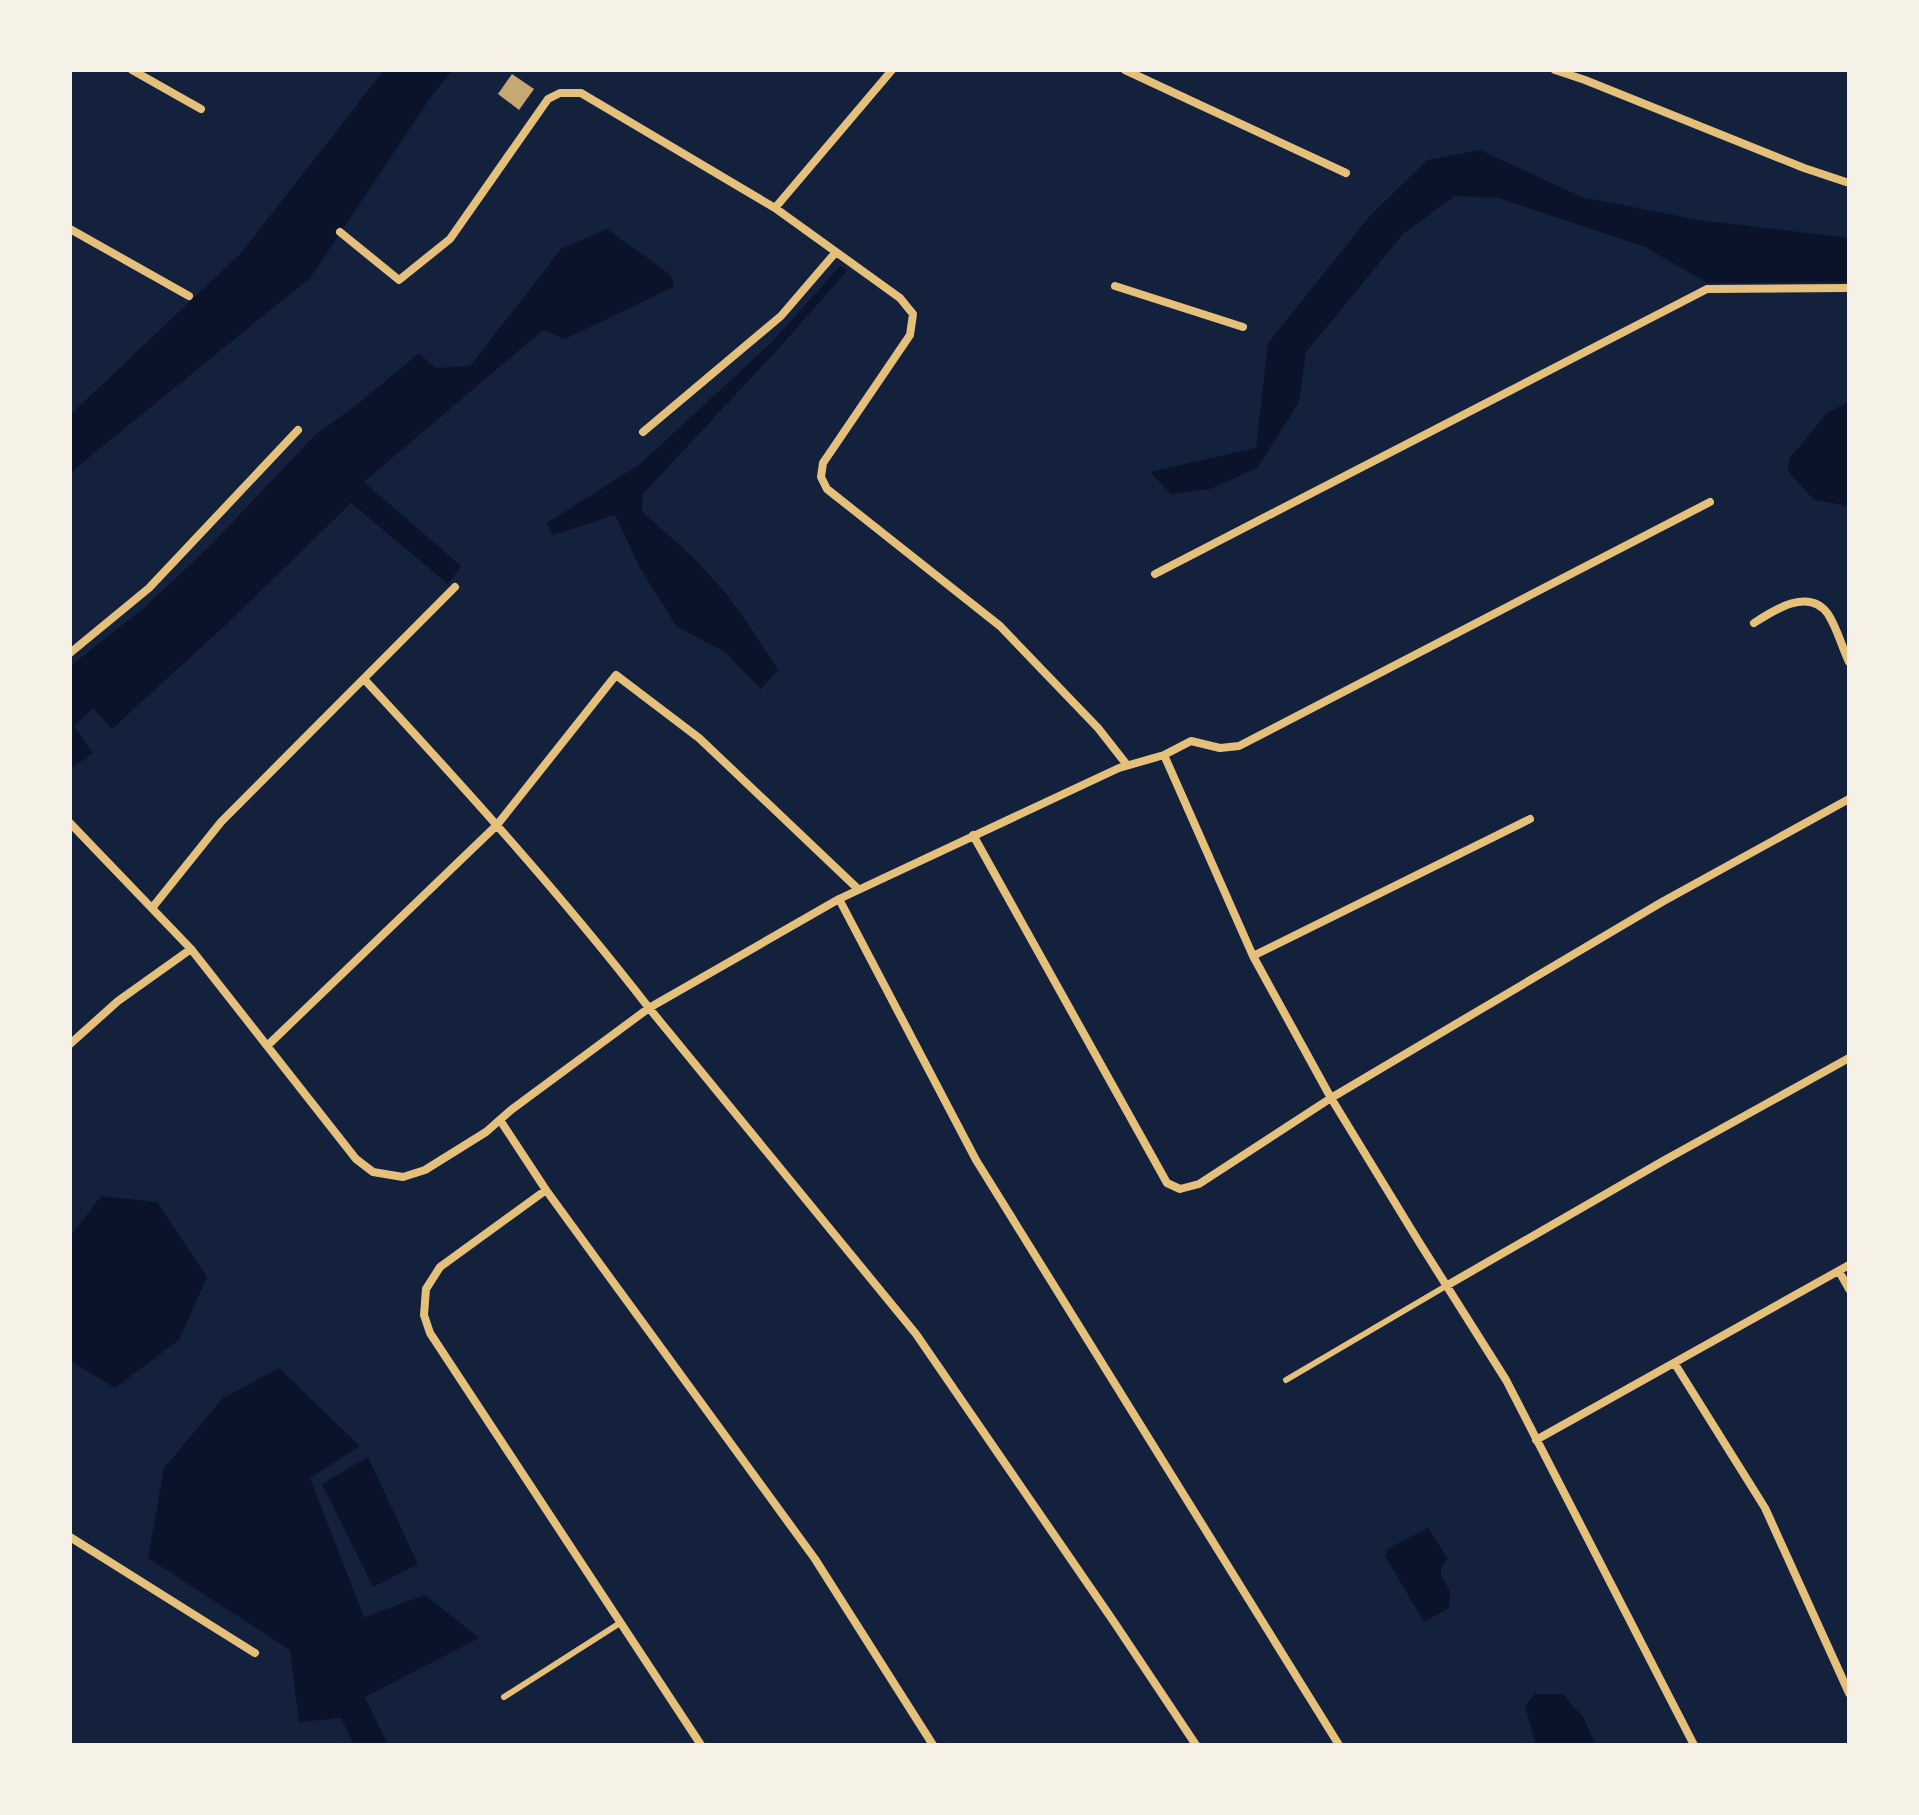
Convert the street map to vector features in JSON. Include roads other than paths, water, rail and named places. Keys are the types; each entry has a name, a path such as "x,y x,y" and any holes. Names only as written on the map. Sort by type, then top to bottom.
{"street":[{"path":"132,70 201,109"},
{"path":"1125,70 1346,173"},
{"path":"1555,70 1849,183"},
{"path":"775,208 889,71"},
{"path":"340,232 399,280 450,239 548,99 560,93 581,93 775,208 900,298 913,314 910,335 823,463 821,477 827,489 1000,626 1098,728 1127,765"},
{"path":"70,229 189,296"},
{"path":"643,432 781,316 836,252"},
{"path":"1115,286 1243,327"},
{"path":"1155,574 1707,289 1849,288"},
{"path":"70,653 149,588 298,430"},
{"path":"70,823 191,949 356,1159 373,1172 403,1177 425,1170 486,1132 649,1008 858,889 1119,768 1164,755 1191,741 1220,748 1239,746 1710,502"},
{"path":"152,908 221,822 455,587"},
{"path":"1754,623 1776,609 1800,601 1815,602 1827,613 1849,662"},
{"path":"267,1046 497,825 616,675 699,738 858,889"},
{"path":"364,679 497,825 609,956 916,1334 1196,1745"},
{"path":"1164,755 1253,956 1331,1098 1506,1380 1694,1745"},
{"path":"973,835 1167,1183 1180,1189 1199,1184 1331,1098 1662,902 1849,799"},
{"path":"1253,956 1530,819"},
{"path":"839,899 976,1160 1339,1745"},
{"path":"70,1044 118,1001 191,949"},
{"path":"1446,1286 1849,1058"},
{"path":"500,1120 546,1190 815,1559 933,1745"},
{"path":"546,1190 440,1267 426,1289 424,1315 430,1333 701,1745"},
{"path":"1536,1440 1849,1265"},
{"path":"1839,1271 1849,1289"},
{"path":"1675,1364 1765,1508 1849,1693"},
{"path":"70,1537 255,1653"}],"lane":[{"path":"1286,1380 1446,1286"},
{"path":"504,1697 620,1623"}],"water":[{"path":"384,70 453,70 430,98 310,278 77,467 70,476 70,415 241,253"},
{"path":"1480,150 1582,197 1698,220 1849,238 1849,282 1707,283 1645,247 1498,198 1455,196 1404,233 1306,352 1299,402 1257,468 1210,489 1171,494 1150,472 1256,448 1268,343 1370,216 1427,160"},
{"path":"607,229 671,275 674,287 565,339 543,330 364,482 461,566 448,584 351,503 231,620 112,729 93,708 74,726 93,753 70,769 70,666 143,609 210,546 315,435 419,353 435,368 470,366 562,248"},
{"path":"840,266 847,271 643,494 642,511 723,590 778,670 761,689 725,652 677,627 641,570 615,515 552,535 547,523 640,464 771,343"},
{"path":"1849,404 1849,507 1813,499 1788,471 1789,459 1827,413"},
{"path":"101,1196 157,1202 207,1277 179,1340 115,1388 70,1361 70,1237"},
{"path":"279,1368 360,1446 310,1478 364,1617 425,1595 479,1638 365,1697 388,1745 354,1745 341,1718 299,1722 290,1650 148,1558 164,1468 222,1399"},
{"path":"368,1457 418,1564 373,1587 322,1484"},
{"path":"1428,1528 1448,1559 1441,1573 1450,1596 1449,1608 1424,1622 1385,1556 1387,1549"},
{"path":"1535,1694 1563,1694 1583,1717 1596,1745 1536,1745 1525,1706"}]}
